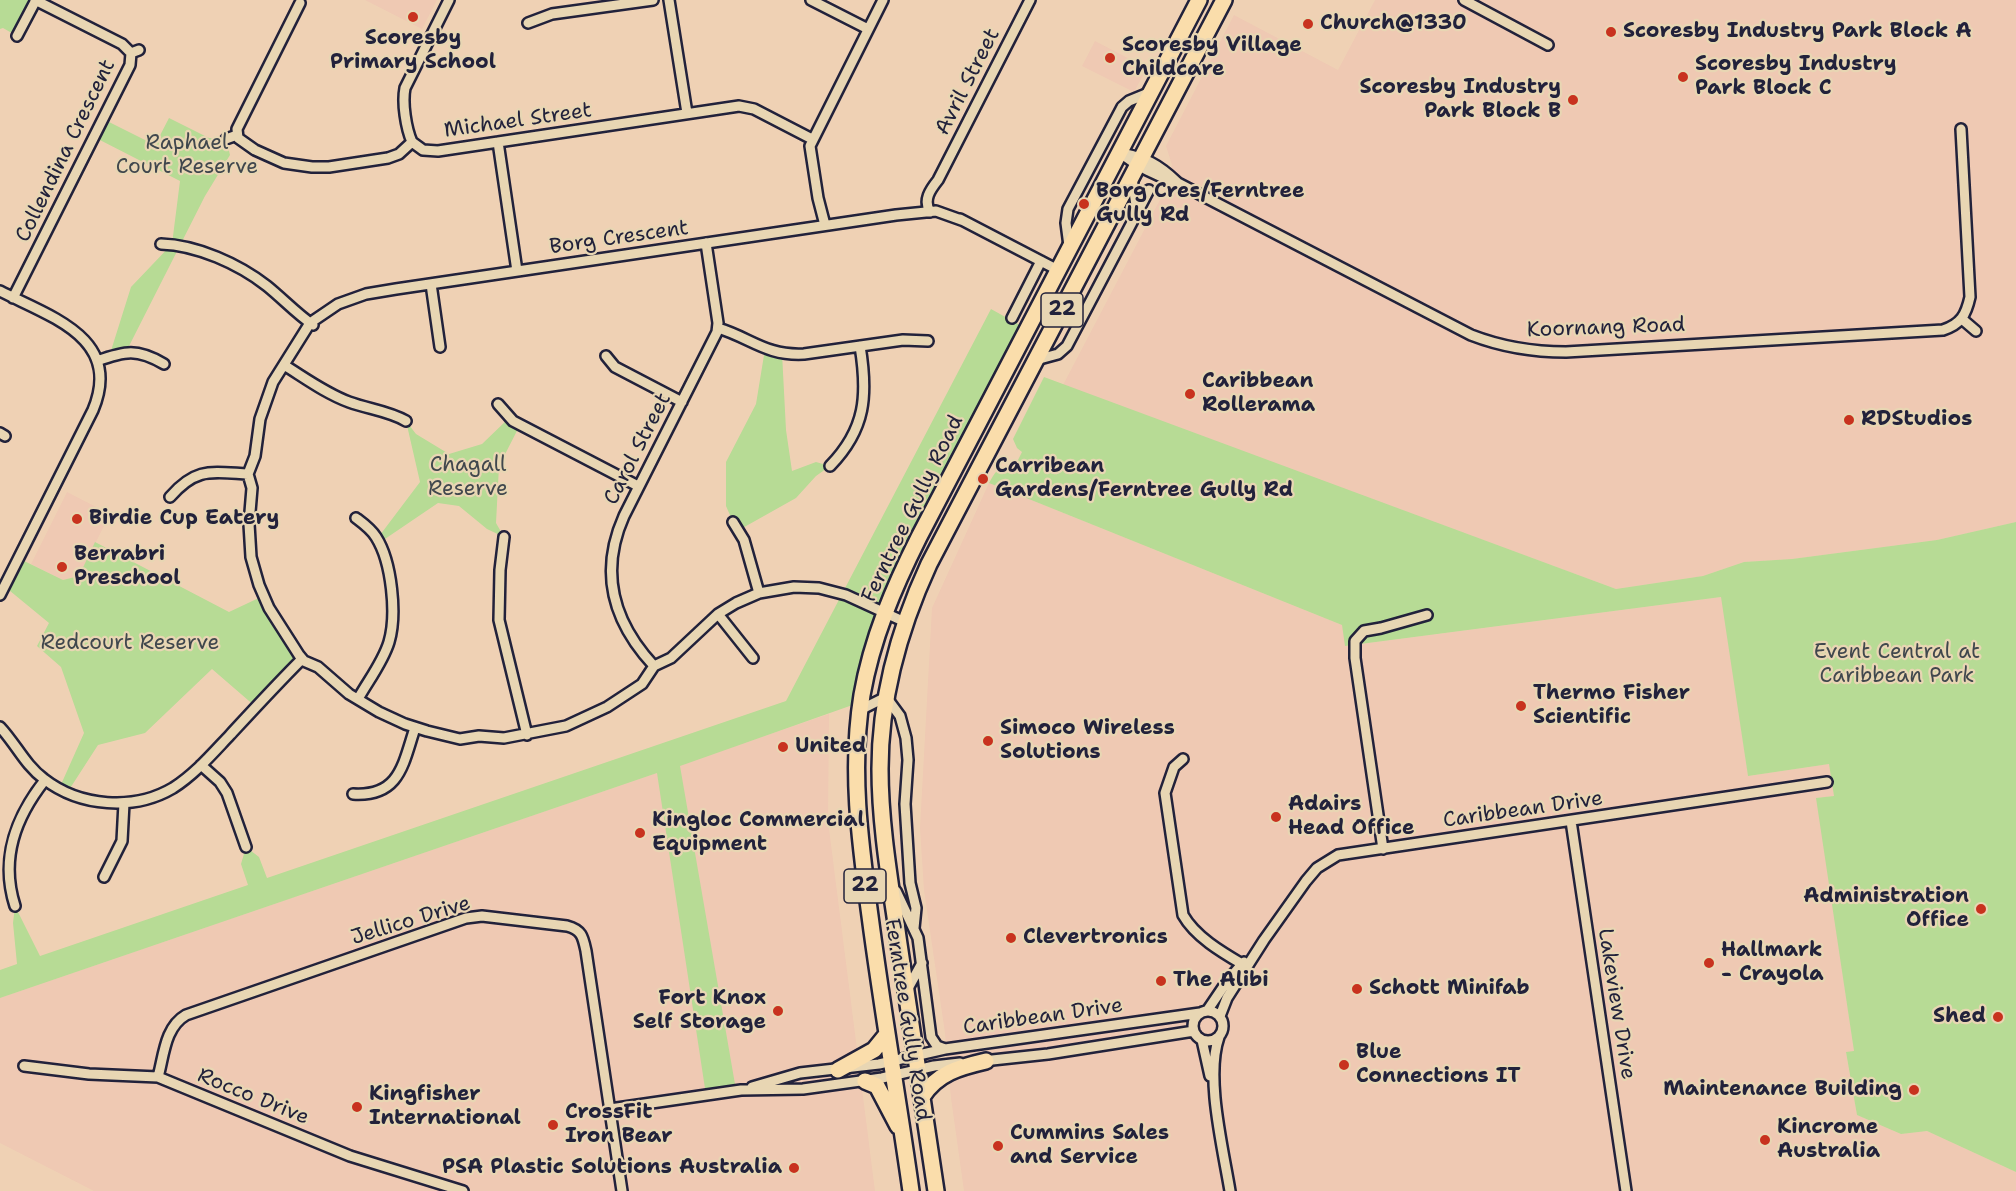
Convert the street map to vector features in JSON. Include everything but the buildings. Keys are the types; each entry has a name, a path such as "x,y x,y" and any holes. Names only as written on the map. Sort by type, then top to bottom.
{"main road":[{"name":"Ferntree Gully Road","path":"911,1191 858,832 856,764 860,710 872,654 885,613 919,537 1199,0"},
{"name":"Ferntree Gully Road","path":"936,1191 889,874 880,771 880,745 886,697 895,655 904,622 929,564 1224,0"},
{"path":"838,1070 874,1050 887,1034"},
{"path":"922,1097 933,1082 941,1076 986,1060"},
{"path":"865,1081 877,1086 903,1134"}],"street":[{"path":"17,36 36,0"},
{"name":"Collendina Crescent","path":"13,297 135,51 36,0"},
{"path":"237,135 249,147 275,160 312,167 329,167 388,158 399,154 412,142 408,131 405,88 449,0"},
{"path":"528,24 552,14 653,0"},
{"path":"669,0 687,113"},
{"path":"810,0 868,29"},
{"path":"822,226 810,149 812,139 883,0"},
{"name":"Avril Street","path":"929,209 938,180 1030,0"},
{"path":"1464,0 1478,3 1548,45"},
{"path":"237,135 239,122 300,3"},
{"path":"1069,249 1066,223 1068,209 1122,107 1129,100 1151,92"},
{"name":"Michael Street","path":"412,142 423,150 431,151 747,106 812,139"},
{"path":"1961,129 1970,297 1962,319 1976,331"},
{"path":"226,139 237,135"},
{"path":"498,142 517,271"},
{"name":"Koornang Road","path":"1120,153 1137,166 1161,167 1178,183 1461,330 1491,342 1521,350 1566,352 1942,330 1952,327 1962,319"},
{"path":"1137,166 1137,213"},
{"path":"1036,360 1058,354 1067,346 1149,190"},
{"name":"Borg Crescent","path":"904,622 846,595 819,588 794,586 759,593 718,614 671,657 654,666 645,681 607,707 566,726 504,738 479,736 460,739 415,728 388,717 358,699 333,682 318,667 302,658 269,608 256,575 250,546 252,488 248,474 255,456 258,428 263,410 273,382 292,354 306,343 312,325 348,301 374,293 929,209 964,221 1058,270"},
{"path":"706,243 718,328 765,349 778,353 804,354 909,339 927,341"},
{"path":"162,244 182,246 247,273 267,286 312,325"},
{"path":"1012,318 1041,261"},
{"path":"431,284 440,347"},
{"path":"0,291 75,330 86,341 97,361 100,380 95,404 0,595"},
{"name":"Carol Street","path":"654,666 635,644 622,621 615,602 611,575 612,556 617,532 638,486 718,328"},
{"path":"830,466 850,441 863,411 864,385 860,346"},
{"path":"97,361 130,352 147,355 164,364"},
{"path":"606,356 615,367 682,402"},
{"path":"284,365 334,396 393,414 406,421"},
{"path":"498,404 513,422 638,486"},
{"path":"170,497 182,483 193,476 217,472 248,474"},
{"path":"356,518 370,530 381,547 389,572 393,615 391,633 385,651 358,699"},
{"path":"732,522 744,540 759,593"},
{"path":"504,537 500,570 499,620 527,735"},
{"path":"718,614 753,658"},
{"path":"1383,849 1354,651 1355,641 1364,631 1427,615"},
{"path":"0,727 28,765 45,780 65,792 104,803 124,803 145,799 165,792 186,779 302,658"},
{"path":"860,710 886,697 900,716 906,738 908,760 905,804 910,882 916,908 914,928"},
{"path":"353,794 366,795 381,791 395,780 403,766 415,728"},
{"path":"1183,759 1174,767 1165,793 1181,908 1186,921 1195,930 1244,966"},
{"path":"201,765 220,782 227,793 246,847"},
{"path":"15,906 6,893 2,879 4,850 16,819 45,780"},
{"name":"Caribbean Drive","path":"892,1068 917,1063 945,1049 1203,1012 1244,966 1308,878 1324,862 1338,855 1827,782"},
{"path":"104,877 122,841 124,803"},
{"name":"Lakeview Drive","path":"1571,821 1626,1191"},
{"path":"889,874 918,938 931,1037 938,1046 945,1049"},
{"name":"Jellico Drive","path":"158,1077 170,1031 177,1020 186,1015 465,918 482,916 567,926 579,930 582,935 610,1109"},
{"path":"906,992 922,963"},
{"name":"Caribbean Drive","path":"1220,1016 1244,966"},
{"path":"1215,1093 1213,1058 1223,1029 1222,1020 1220,1016 1203,1012 1194,1020 1194,1031 1202,1040 1215,1093 1230,1191"},
{"name":"Caribbean Drive","path":"917,1063 934,1066 1048,1054 1194,1031"},
{"path":"1202,1040 1211,1041 1219,1037"},
{"path":"741,1090 800,1073 892,1068 917,1063"},
{"name":"Rocco Drive","path":"24,1066 88,1074 158,1077 354,1158 463,1191"},
{"path":"622,1191 610,1109 741,1090 803,1089 865,1081 892,1068"}],"shaded area":[{"name":"Scoresby Primary School","path":"365,0 437,0 422,29"},
{"path":"1375,0 2016,0 2016,522 1937,540 1792,559 1744,562 1703,576 1616,589 1063,385 1163,194 1172,165 1166,146 1234,15 1338,70"},
{"path":"1095,41 1147,68 1134,92 1082,66"},
{"path":"989,483 1342,625 1346,646 1722,597 1748,776 1829,764 1834,796 1817,798 1854,1051 1846,1053 1857,1115 1901,1134 1927,1131 2016,1172 2016,1191 964,1191 951,1098 945,1033 924,890 920,828 932,608"},
{"path":"67,492 110,514 79,576 63,580 31,564"},
{"path":"829,714 828,821 875,1191 94,1191 0,1143 0,998"}],"green space":[{"path":"0,0 35,0 17,36 3,28 0,29"},
{"name":"Raphael Court Reserve","path":"169,118 209,138 226,139 230,155 205,196 126,352 109,357 131,287 172,244 180,181 94,137 103,119 155,145"},
{"path":"991,309 1027,329 919,537 861,702 680,766 736,1090 706,1095 657,773 0,998 0,970 17,964 13,923 15,906 40,956 248,885 241,864 246,847 259,857 267,878 786,701"},
{"path":"765,349 782,353 786,430 792,471 816,462 830,466 816,476 796,498 739,530 726,506 726,462 756,404"},
{"name":"Event Central at Caribbean Park","path":"1044,377 1616,589 1703,576 1744,562 1792,559 1937,540 2016,522 2016,1172 1927,1131 1901,1134 1857,1115 1846,1052 1854,1051 1816,798 1834,796 1829,764 1748,776 1721,597 1345,646 1342,625 989,483 1001,468 1014,468 1022,452 1017,448 1013,439"},
{"name":"Chagall Reserve","path":"509,418 520,425 499,466 496,523 504,537 487,529 459,506 438,503 379,543 377,539 420,482 406,421 416,434 449,454 482,444"},
{"name":"Redcourt Reserve","path":"95,542 229,612 263,596 299,655 256,707 212,669 145,733 98,745 67,793 59,789 84,733 61,667 37,646 49,623 4,586 18,558 63,580 79,576"}],"place":[{"name":"Scoresby Primary School","path":"413,17"},
{"name":"Church@1330","path":"1308,24"},
{"name":"Scoresby Industry Park Block A","path":"1611,32"},
{"name":"Scoresby Village Childcare","path":"1110,58"},
{"name":"Scoresby Industry Park Block C","path":"1683,77"},
{"name":"Scoresby Industry Park Block B","path":"1573,100"},
{"name":"Borg Cres/Ferntree Gully Rd","path":"1084,204"},
{"name":"Caribbean Rollerama","path":"1190,394"},
{"name":"RDStudios","path":"1849,420"},
{"name":"Carribean Gardens/Ferntree Gully Rd","path":"983,479"},
{"name":"Birdie Cup Eatery","path":"77,519"},
{"name":"Berrabri Preschool","path":"62,567"},
{"name":"Thermo Fisher Scientific","path":"1521,706"},
{"name":"Simoco Wireless Solutions","path":"988,741"},
{"name":"United","path":"783,747"},
{"name":"Adairs Head Office","path":"1276,817"},
{"name":"Kingloc Commercial Equipment","path":"640,833"},
{"name":"Administration Office","path":"1981,909"},
{"name":"Clevertronics","path":"1011,938"},
{"name":"Hallmark - Crayola","path":"1709,963"},
{"name":"The Alibi","path":"1161,981"},
{"name":"Schott Minifab","path":"1357,989"},
{"name":"Fort Knox Self Storage","path":"778,1011"},
{"name":"Shed","path":"1998,1017"},
{"name":"Blue Connections IT","path":"1344,1065"},
{"name":"Maintenance Building","path":"1914,1090"},
{"name":"Kingfisher International","path":"357,1107"},
{"name":"CrossFit Iron Bear","path":"553,1125"},
{"name":"Kincrome Australia","path":"1765,1140"},
{"name":"Cummins Sales and Service","path":"998,1146"},
{"name":"PSA Plastic Solutions Australia","path":"794,1168"}]}
